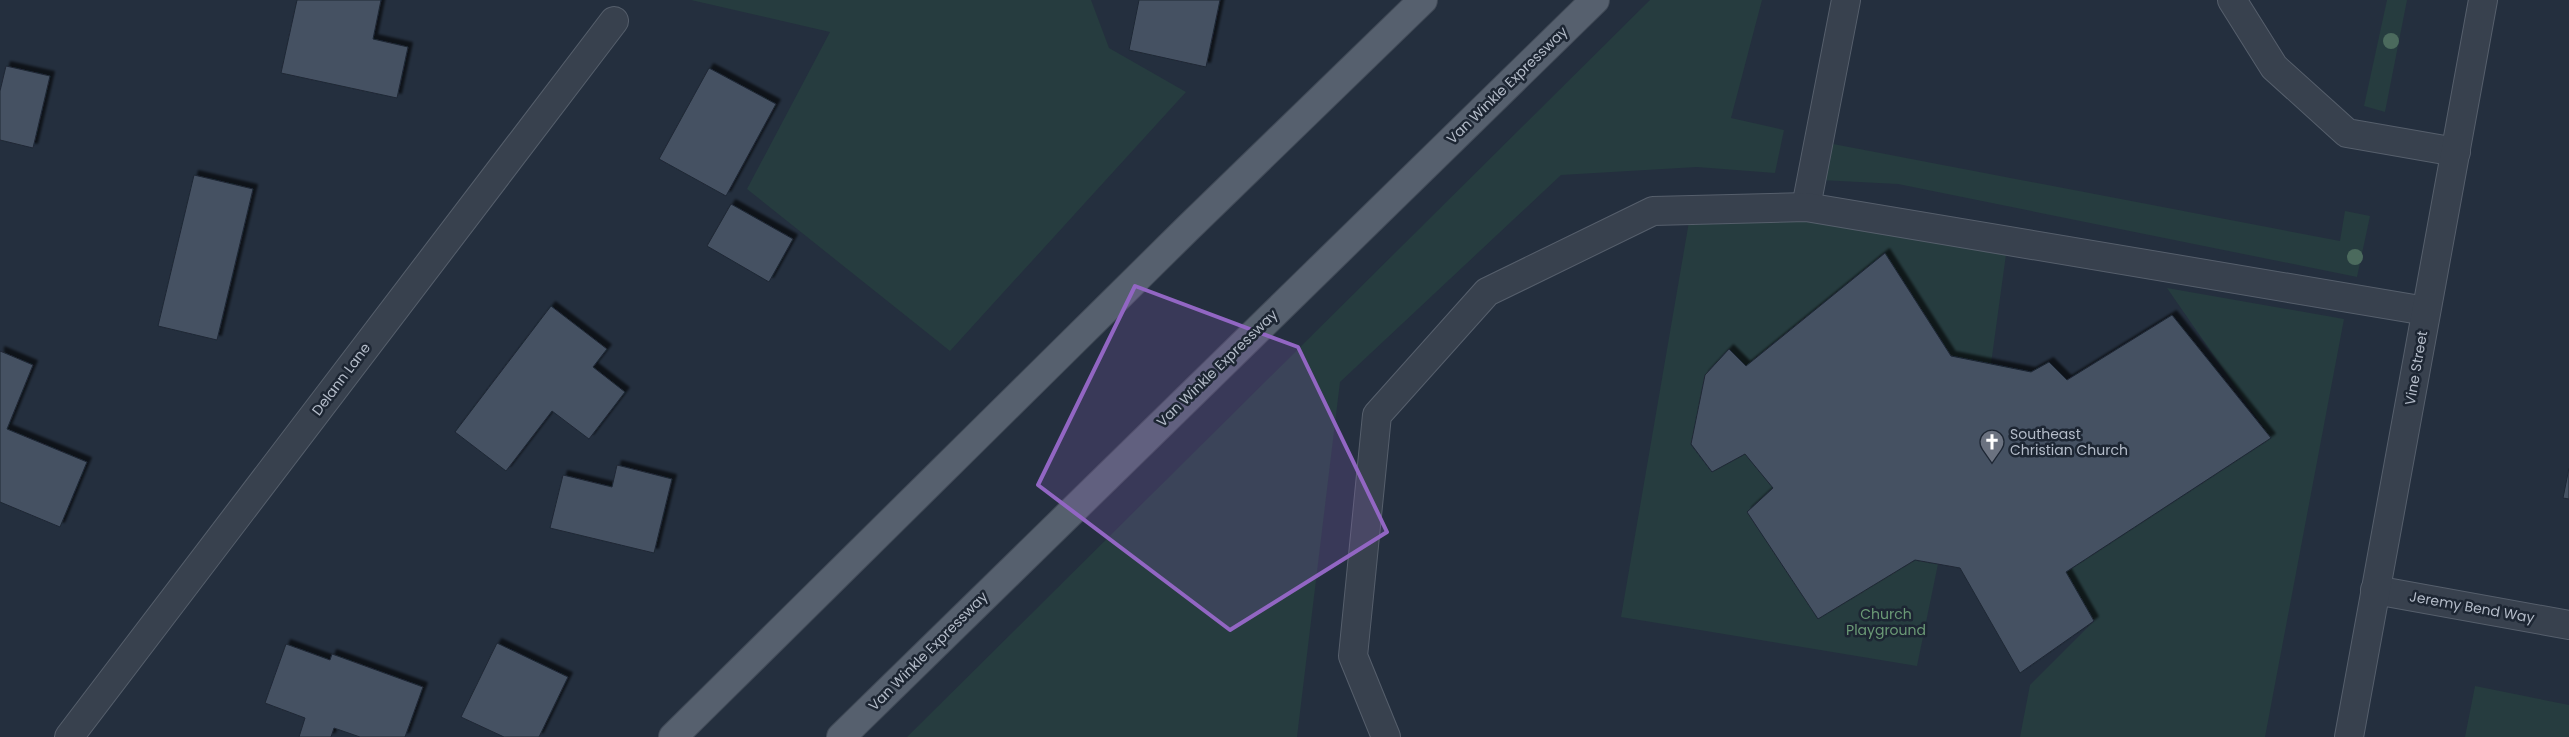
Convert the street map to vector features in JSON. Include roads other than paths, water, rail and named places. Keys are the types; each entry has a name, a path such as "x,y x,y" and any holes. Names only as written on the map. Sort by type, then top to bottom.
{"main road":[{"path":"673,737 1173,242 1423,0"},
{"name":"Van Winkle Expressway","path":"841,737 1595,0"}],"street":[{"path":"1806,207 1846,0"},
{"path":"2232,0 2274,67 2347,133 2456,152"},
{"name":"Vine Street","path":"2349,737 2483,0"},
{"name":"Delann Lane","path":"69,737 614,21"},
{"path":"1386,737 1353,656 1377,416 1487,292 1653,211 1806,207 2426,311"},
{"name":"Jeremy Bend Way","path":"2375,590 2569,625"}],"place":[{"name":"Southeast Christian Church","path":"1992,463"}],"park label":[{"name":"Church Playground","path":"1886,622"}]}
